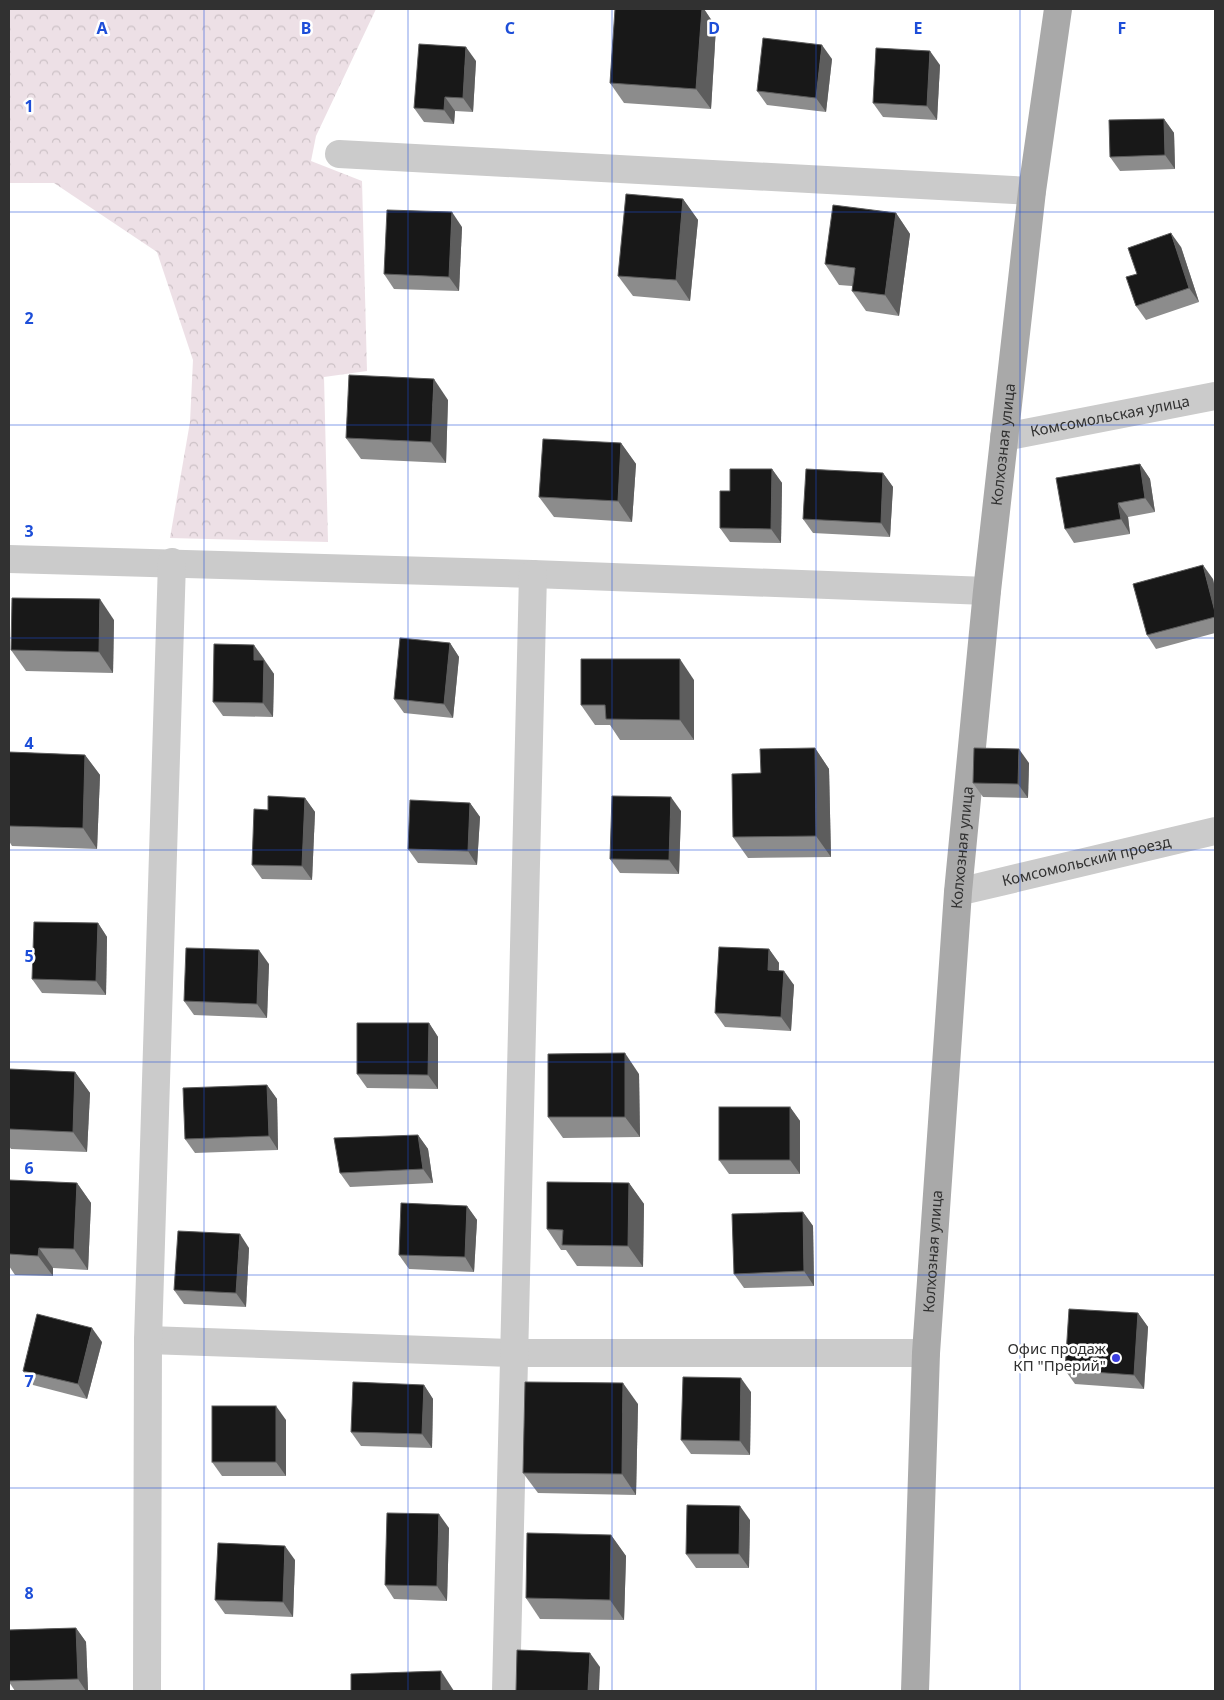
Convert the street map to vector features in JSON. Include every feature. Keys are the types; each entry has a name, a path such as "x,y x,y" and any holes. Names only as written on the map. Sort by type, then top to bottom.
{"main road":[{"name":"Колхозная улица","path":"915,1691 926,1353 958,892 1004,437 1032,191 1058,9"}],"street":[{"path":"339,154 1032,191"},
{"name":"Комсомольская улица","path":"1004,437 1215,396"},
{"path":"9,559 172,562 987,591"},
{"path":"147,1691 148,1340 172,562"},
{"path":"506,1691 533,574"},
{"name":"Комсомольский проезд","path":"958,892 1215,831"},
{"path":"148,1340 513,1353 926,1353"}],"green space":[{"path":"9,9 376,9 316,136 311,161 362,181 367,371 324,377 328,542 170,538 190,422 193,360 157,252 54,183 9,183"}],"building":[{"path":"615,9 702,9 696,89 610,83"},
{"path":"763,38 822,45 816,98 757,91"},
{"path":"419,44 466,47 463,98 445,97 444,110 414,108"},
{"path":"876,48 930,51 927,106 873,103"},
{"path":"1164,119 1165,155 1110,157 1109,120"},
{"path":"626,194 683,199 676,280 618,276"},
{"path":"833,205 896,213 885,295 852,291 855,268 825,264"},
{"path":"387,210 452,212 449,277 384,274"},
{"path":"1171,233 1189,288 1136,306 1126,277 1137,274 1128,248"},
{"path":"349,375 434,379 431,442 346,438"},
{"path":"543,439 621,443 618,501 539,497"},
{"path":"1140,464 1145,498 1118,503 1121,519 1065,529 1056,478"},
{"path":"730,469 772,469 771,529 720,528 720,491 730,491"},
{"path":"806,469 883,473 881,523 803,519"},
{"path":"1203,565 1215,617 1147,635 1133,584"},
{"path":"12,598 100,599 99,652 11,650"},
{"path":"400,638 450,643 444,704 394,699"},
{"path":"214,644 254,645 254,660 264,660 263,703 213,702"},
{"path":"581,659 680,659 680,720 606,719 605,705 581,705"},
{"path":"815,748 816,836 733,837 732,774 761,773 760,749"},
{"path":"974,748 1019,749 1018,784 973,783"},
{"path":"9,752 85,755 83,828 9,826"},
{"path":"268,796 305,798 302,866 252,865 254,809 268,810"},
{"path":"612,796 671,797 669,860 610,859"},
{"path":"410,800 470,803 468,851 408,849"},
{"path":"34,922 98,923 96,981 32,979"},
{"path":"719,947 769,949 768,970 784,971 781,1017 715,1013"},
{"path":"186,948 259,950 257,1004 184,1001"},
{"path":"357,1023 429,1023 428,1075 357,1074"},
{"path":"625,1053 625,1117 548,1117 548,1054"},
{"path":"9,1069 75,1072 73,1132 9,1129"},
{"path":"267,1085 269,1136 185,1139 183,1088"},
{"path":"719,1107 790,1107 790,1160 719,1160"},
{"path":"418,1135 423,1169 340,1173 334,1138"},
{"path":"9,1180 77,1183 74,1249 39,1248 38,1256 9,1254"},
{"path":"547,1182 629,1183 628,1246 562,1245 563,1230 547,1229"},
{"path":"401,1203 467,1206 465,1257 399,1255"},
{"path":"803,1212 804,1271 734,1274 732,1214"},
{"path":"178,1231 240,1234 236,1293 174,1290"},
{"path":"1069,1309 1138,1313 1134,1375 1065,1370"},
{"path":"37,1314 92,1328 78,1384 23,1371"},
{"path":"683,1377 741,1378 740,1441 681,1440"},
{"path":"353,1382 424,1385 422,1434 351,1432"},
{"path":"525,1382 623,1383 622,1474 523,1473"},
{"path":"212,1406 276,1406 276,1462 212,1462"},
{"path":"687,1505 740,1506 739,1554 686,1554"},
{"path":"387,1513 439,1514 437,1586 385,1585"},
{"path":"527,1533 611,1535 610,1600 526,1598"},
{"path":"218,1543 285,1546 283,1602 215,1600"},
{"path":"76,1628 78,1679 9,1681 9,1630"},
{"path":"517,1650 590,1653 588,1691 516,1691"},
{"path":"441,1671 441,1691 351,1691 351,1674"}],"place":[{"name":"Офис продаж КП \"Прерий\"","path":"1116,1358"}]}
